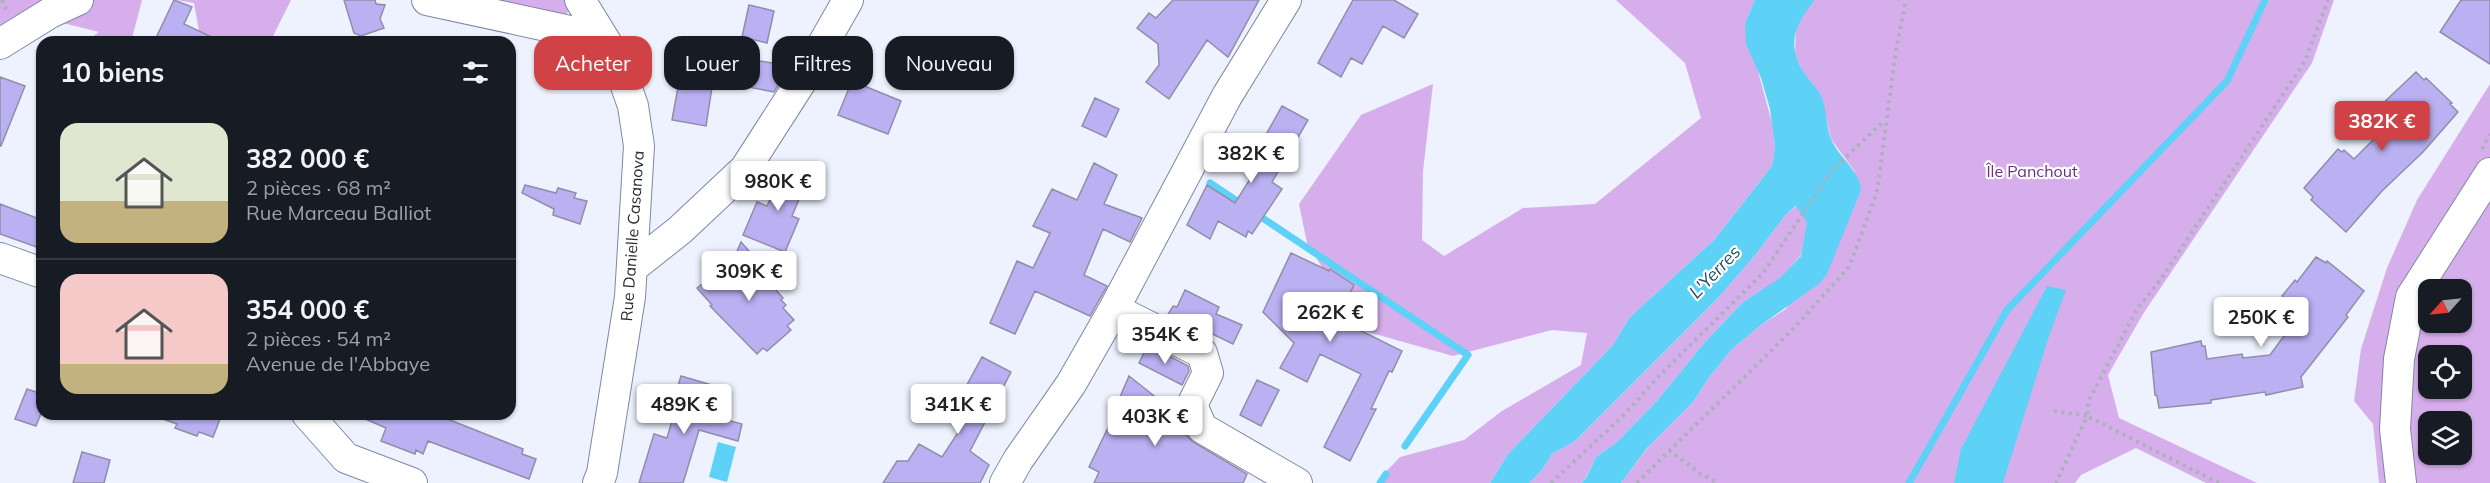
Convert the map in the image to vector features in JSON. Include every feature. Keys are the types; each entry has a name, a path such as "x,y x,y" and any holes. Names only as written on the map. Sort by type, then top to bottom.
{"street":[{"path":"0,44 50,13 78,0"},
{"path":"427,0 593,36"},
{"path":"632,268 680,230 745,169 806,74 848,0"},
{"path":"1005,483 1018,460 1065,394 1111,314 1227,96 1286,0"},
{"name":"Rue Danielle Casanova","path":"583,2 601,36"},
{"name":"Rue Danielle Casanova","path":"598,483 602,473 628,309 632,268 636,210 637,136 628,90"},
{"path":"2401,483 2395,429 2399,359 2411,297 2490,173"},
{"path":"2438,279 2490,194"},
{"path":"0,258 36,271"},
{"path":"1111,314 1146,343"},
{"path":"1111,314 1202,353 1208,373 1192,405 1202,428 1297,483"},
{"path":"2418,483 2410,432 2421,333"},
{"path":"312,420 346,458 412,483"}],"path":[{"path":"1637,483 1795,327 1849,267 1877,192 1885,120 1906,0"},
{"path":"2056,483 2087,416 2088,402 2137,309 2161,279 2305,61 2328,0"},
{"path":"1551,483 1624,415 1658,377 1763,273 1832,170 1885,120"},
{"path":"2054,411 2087,416 2219,483"},
{"path":"1669,450 1701,474 1718,483"}],"green space":[{"path":"0,0 142,0 133,36 94,36 99,32 63,23 40,36 36,36 36,38 0,59"},
{"path":"177,0 291,0 273,36 200,36 194,3"},
{"path":"454,0 570,0 570,7 561,26"},
{"path":"1616,0 1755,0 1745,23 1772,123 1775,147 1772,166 1714,240 1630,317 1613,345 1508,454 1490,483 1383,483 1380,478 1400,457 1464,440 1502,411 1581,365 1587,333 1552,330 1453,356 1361,330 1307,243 1299,204 1361,115 1433,84 1423,171 1422,240 1444,256 1523,208 1595,204 1701,118 1685,63"},
{"name":"Île Panchout","path":"1815,0 2334,0 2312,63 2143,314 2108,375 2119,418 2257,483 2206,483 2136,448 2081,475 2075,483 1621,483 1649,446 1694,401 1707,380 1731,350 1761,325 1786,309 1855,172 1831,139 1821,96 1803,72 1795,55 1796,28 1799,19"},
{"path":"2490,84 2490,483 2379,483 2373,424 2354,401 2361,349 2387,268 2417,200"},
{"path":"1797,206 1808,222 1801,255 1781,278 1743,302 1705,342 1656,402 1617,442 1596,457 1581,483 1529,483 1542,470 1552,454 1575,441 1718,298 1787,213"}],"water":[{"name":"L'Yerres","path":"1755,0 1815,0 1798,25 1794,42 1795,51 1803,71 1822,98 1831,139 1857,176 1861,190 1827,274 1820,283 1761,325 1731,350 1707,380 1694,401 1647,448 1621,483 1581,483 1586,478 1596,457 1617,442 1656,402 1705,342 1743,302 1780,278 1801,256 1807,222 1796,206 1787,213 1718,298 1575,441 1552,454 1542,470 1529,483 1490,483 1508,454 1613,345 1630,317 1714,240 1772,166 1775,147 1770,109 1761,78 1746,44 1745,23"},
{"path":"2047,286 2066,290 2050,333 2003,483 1954,483 1961,449"},
{"path":"718,442 736,447 727,482 709,477"}],"building":[{"path":"174,0 192,7 184,24 209,36 157,36"},
{"path":"344,0 375,0 376,4 385,5 380,19 384,28 361,36 354,33"},
{"path":"1173,0 1259,0 1228,57 1207,40 1169,99 1146,82 1159,65 1158,44 1137,28 1149,13 1156,18"},
{"path":"1353,0 1394,0 1418,14 1404,38 1383,26 1362,64 1351,58 1341,77 1318,63"},
{"path":"2461,0 2490,0 2490,64 2440,32"},
{"path":"749,5 774,11 767,43 760,41 760,36 742,36"},
{"path":"760,61 772,63 772,90 775,90 774,92 760,89"},
{"path":"2416,72 2424,80 2426,78 2458,112 2346,232 2311,200 2313,197 2304,188 2338,149 2342,152 2344,150 2354,159 2390,123 2380,113 2382,110 2379,107"},
{"path":"0,77 25,86 1,146 0,146"},
{"path":"677,90 712,90 706,126 672,120"},
{"path":"848,90 873,90 901,101 888,134 838,115"},
{"path":"1095,98 1119,109 1106,137 1082,126"},
{"path":"1282,106 1308,120 1272,182 1282,189 1252,234 1248,231 1246,237 1218,221 1210,239 1187,225 1207,185 1235,203 1272,144 1263,140"},
{"path":"1094,163 1117,175 1104,204 1142,218 1130,242 1103,229 1084,275 1107,286 1090,316 1035,291 1015,334 990,323 1017,261 1033,268 1050,233 1033,226 1052,189 1077,200"},
{"path":"785,166 809,176 792,216 799,219 785,252 743,235 757,202 767,206"},
{"path":"525,185 556,193 558,188 576,193 574,198 587,201 580,224 553,215 554,209 522,193"},
{"path":"0,204 36,218 36,247 0,234"},
{"path":"741,242 779,285 775,289 786,305 783,308 794,320 787,326 791,330 767,351 763,348 757,354 710,306 712,305 697,288 722,268 727,275"},
{"path":"1291,253 1329,271 1330,269 1354,285 1337,319 1402,351 1392,372 1389,371 1371,409 1376,409 1350,461 1324,447 1361,374 1320,354 1307,382 1280,368 1294,343 1263,312"},
{"path":"2316,257 2326,263 2327,261 2364,291 2346,315 2348,317 2301,377 2303,387 2266,395 2265,392 2211,400 2211,403 2159,408 2155,395 2151,352 2201,341 2202,346 2205,346 2207,359 2242,354 2243,358 2270,355 2300,314 2285,303 2286,300 2282,296 2295,280 2297,282"},
{"path":"1185,290 1219,307 1216,314 1242,325 1233,344 1194,325 1192,329 1167,316 1173,306 1177,307"},
{"path":"1148,345 1188,366 1189,371 1182,385 1139,363"},
{"path":"982,357 1011,372 970,451 989,465 980,483 883,483 897,461 908,461 919,444 942,457 963,425 949,418"},
{"path":"681,376 712,385 703,414 742,424 738,441 699,430 683,483 639,483 654,434 667,438 680,393 676,392"},
{"path":"1129,376 1177,414 1186,435 1193,442 1247,474 1243,483 1094,483 1099,472 1089,467 1119,405 1117,404"},
{"path":"1257,380 1279,390 1261,426 1240,415"},
{"path":"27,389 36,392 36,420 38,420 36,426 15,419"},
{"path":"166,420 220,420 213,437 199,432 197,436 175,428 177,424"},
{"path":"368,420 450,420 523,449 522,454 536,459 529,479 428,441 423,454 416,450 415,454 381,441 386,428"},
{"path":"82,452 110,460 104,483 73,483"}],"waterway":[{"path":"1909,483 2007,310 2227,81 2265,0"},
{"path":"1210,183 1243,205"},
{"path":"1255,213 1468,355 1405,446"},
{"path":"1380,483 1386,474"}]}
